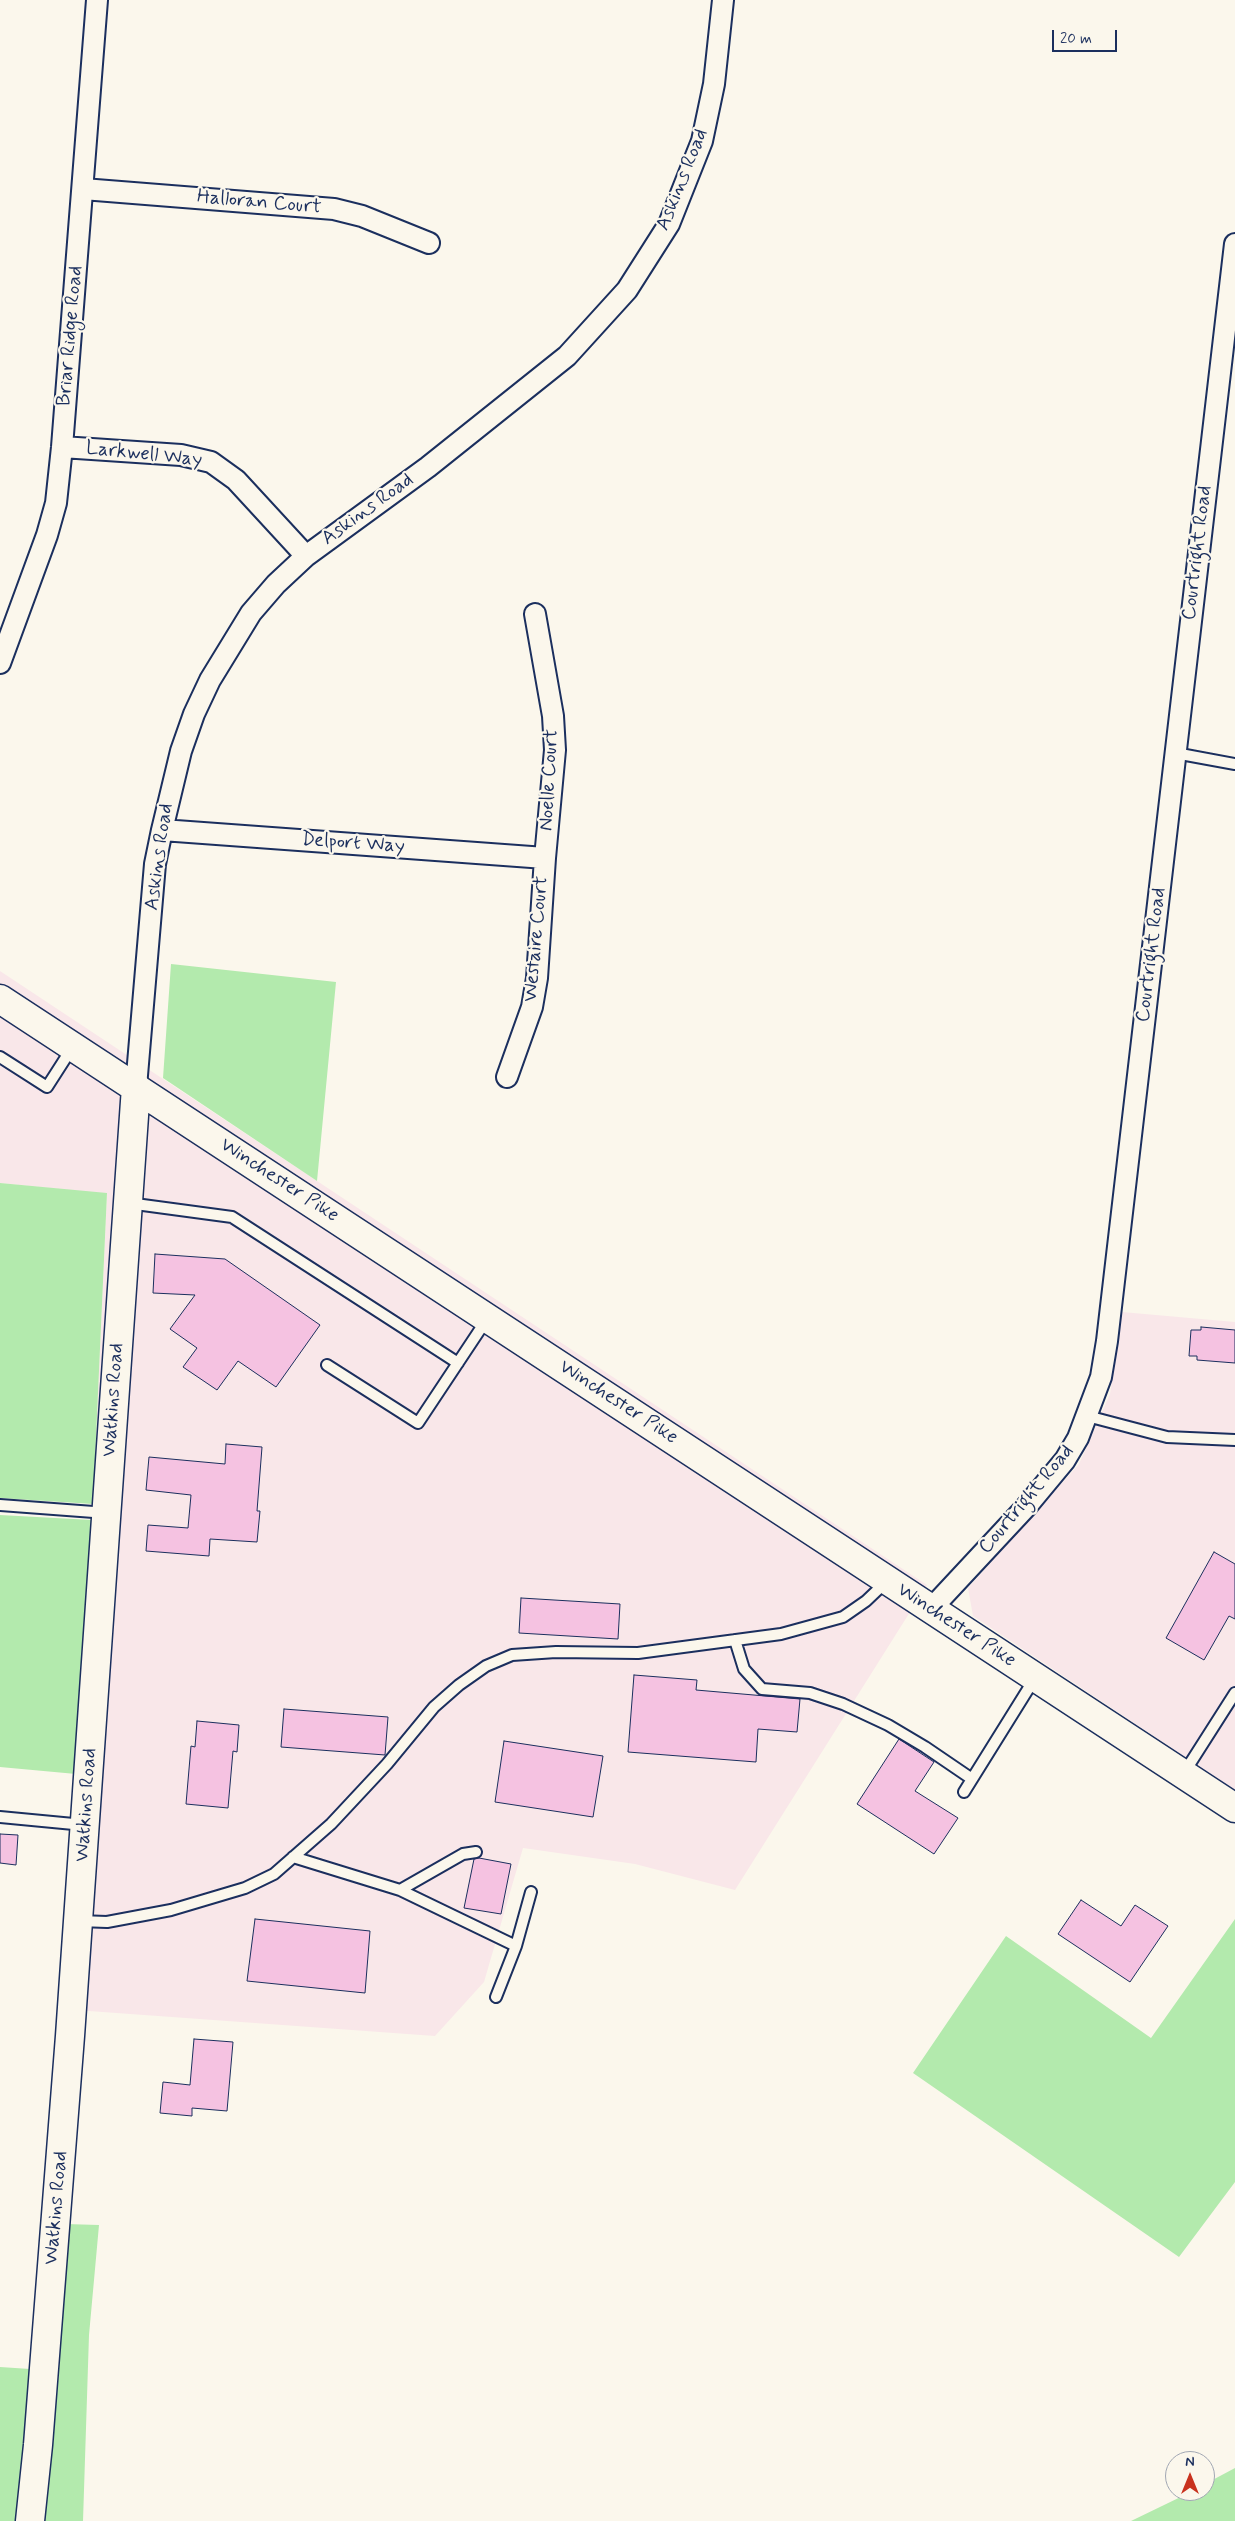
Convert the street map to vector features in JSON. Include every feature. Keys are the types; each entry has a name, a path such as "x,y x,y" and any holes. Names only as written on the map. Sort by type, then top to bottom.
{"main road":[{"name":"Winchester Pike","path":"0,999 1235,1808"},
{"name":"Watkins Road","path":"30,2521 39,2436 78,1921 108,1513 136,1087"}],"street":[{"name":"Briar Ridge Road","path":"0,663 47,535 56,503 98,0"},
{"name":"Askins Road","path":"136,1087 155,864 182,751 194,714 210,680 251,613 276,584 306,556 428,467 567,356 626,290 669,224 702,141 714,84 723,0"},
{"name":"Halloran Court","path":"83,190 334,209 362,216 429,242"},
{"name":"Courtright Road","path":"931,1609 1026,1507 1064,1460 1078,1438 1101,1377 1107,1341 1235,244"},
{"name":"Larkwell Way","path":"62,447 182,455 211,462 236,480 306,556"},
{"name":"Noelle Court","path":"536,614 553,716 555,750 545,858"},
{"name":"Delport Way","path":"162,830 545,858"},
{"name":"Westaire Court","path":"507,1077 532,1007 537,978 545,858"}],"lane":[{"path":"1175,753 1235,764"},
{"path":"0,1057 47,1087 73,1047"},
{"path":"127,1203 232,1217 458,1363"},
{"path":"327,1365 418,1424 488,1318"},
{"path":"1087,1416 1167,1437 1235,1440"},
{"path":"0,1506 108,1513"},
{"path":"78,1921 107,1922 170,1910 245,1888 274,1874 331,1824 387,1764 434,1707 459,1685 486,1666 512,1655 556,1652 638,1653 781,1634 843,1617 866,1601 888,1581"},
{"path":"735,1640 744,1669 762,1689 810,1693 843,1704 888,1725 925,1747 972,1779"},
{"path":"964,1792 1035,1677"},
{"path":"1183,1774 1235,1693"},
{"path":"0,1817 85,1825"},
{"path":"400,1890 463,1854 476,1852"},
{"path":"294,1857 400,1890 516,1946"},
{"path":"496,1997 516,1946 531,1892"}],"shaded area":[{"path":"0,971 927,1585 735,1890 635,1864 523,1848 484,1982 435,2036 61,2009 93,1504 107,1194 0,1183"},
{"path":"1122,1312 1235,1322 1235,1790 973,1616 968,1588 1079,1464 1110,1394"}],"green space":[{"path":"171,964 336,982 317,1181 163,1078"},
{"path":"0,1183 107,1193 93,1504 0,1498"},
{"path":"0,1515 92,1520 76,1774 0,1767"},
{"path":"1235,1919 1235,2182 1179,2257 913,2073 1006,1936 1151,2038"},
{"path":"65,2224 99,2225 89,2335 83,2521 42,2521 59,2371"},
{"path":"0,2367 30,2369 16,2521 0,2521"},
{"path":"1235,2468 1235,2521 1131,2521 1172,2501 1215,2501 1215,2479"}],"building":[{"path":"155,1254 225,1259 320,1325 276,1387 238,1361 217,1390 183,1367 197,1348 170,1329 195,1295 153,1293"},
{"path":"1201,1327 1235,1330 1235,1363 1197,1360 1197,1356 1189,1356 1191,1330 1201,1330"},
{"path":"226,1444 262,1447 257,1511 260,1511 257,1542 210,1539 209,1556 146,1551 148,1525 188,1528 191,1495 146,1490 149,1457 225,1464"},
{"path":"1214,1552 1235,1564 1235,1619 1229,1616 1204,1660 1166,1638"},
{"path":"521,1598 620,1604 618,1639 519,1633"},
{"path":"634,1675 697,1680 696,1690 800,1699 797,1732 758,1729 756,1762 628,1752"},
{"path":"284,1709 388,1717 385,1755 281,1747"},
{"path":"197,1721 239,1725 237,1752 233,1751 228,1808 186,1804 191,1746 195,1747"},
{"path":"899,1739 934,1762 915,1791 958,1818 934,1854 857,1804"},
{"path":"504,1741 603,1756 593,1817 495,1802"},
{"path":"0,1834 18,1835 16,1865 0,1863"},
{"path":"479,1858 511,1864 501,1914 464,1908 474,1859"},
{"path":"1081,1900 1121,1926 1135,1905 1168,1926 1130,1982 1058,1934"},
{"path":"255,1919 370,1931 365,1993 247,1981"},
{"path":"194,2039 233,2042 227,2111 192,2108 192,2116 160,2113 163,2082 190,2085"}]}
